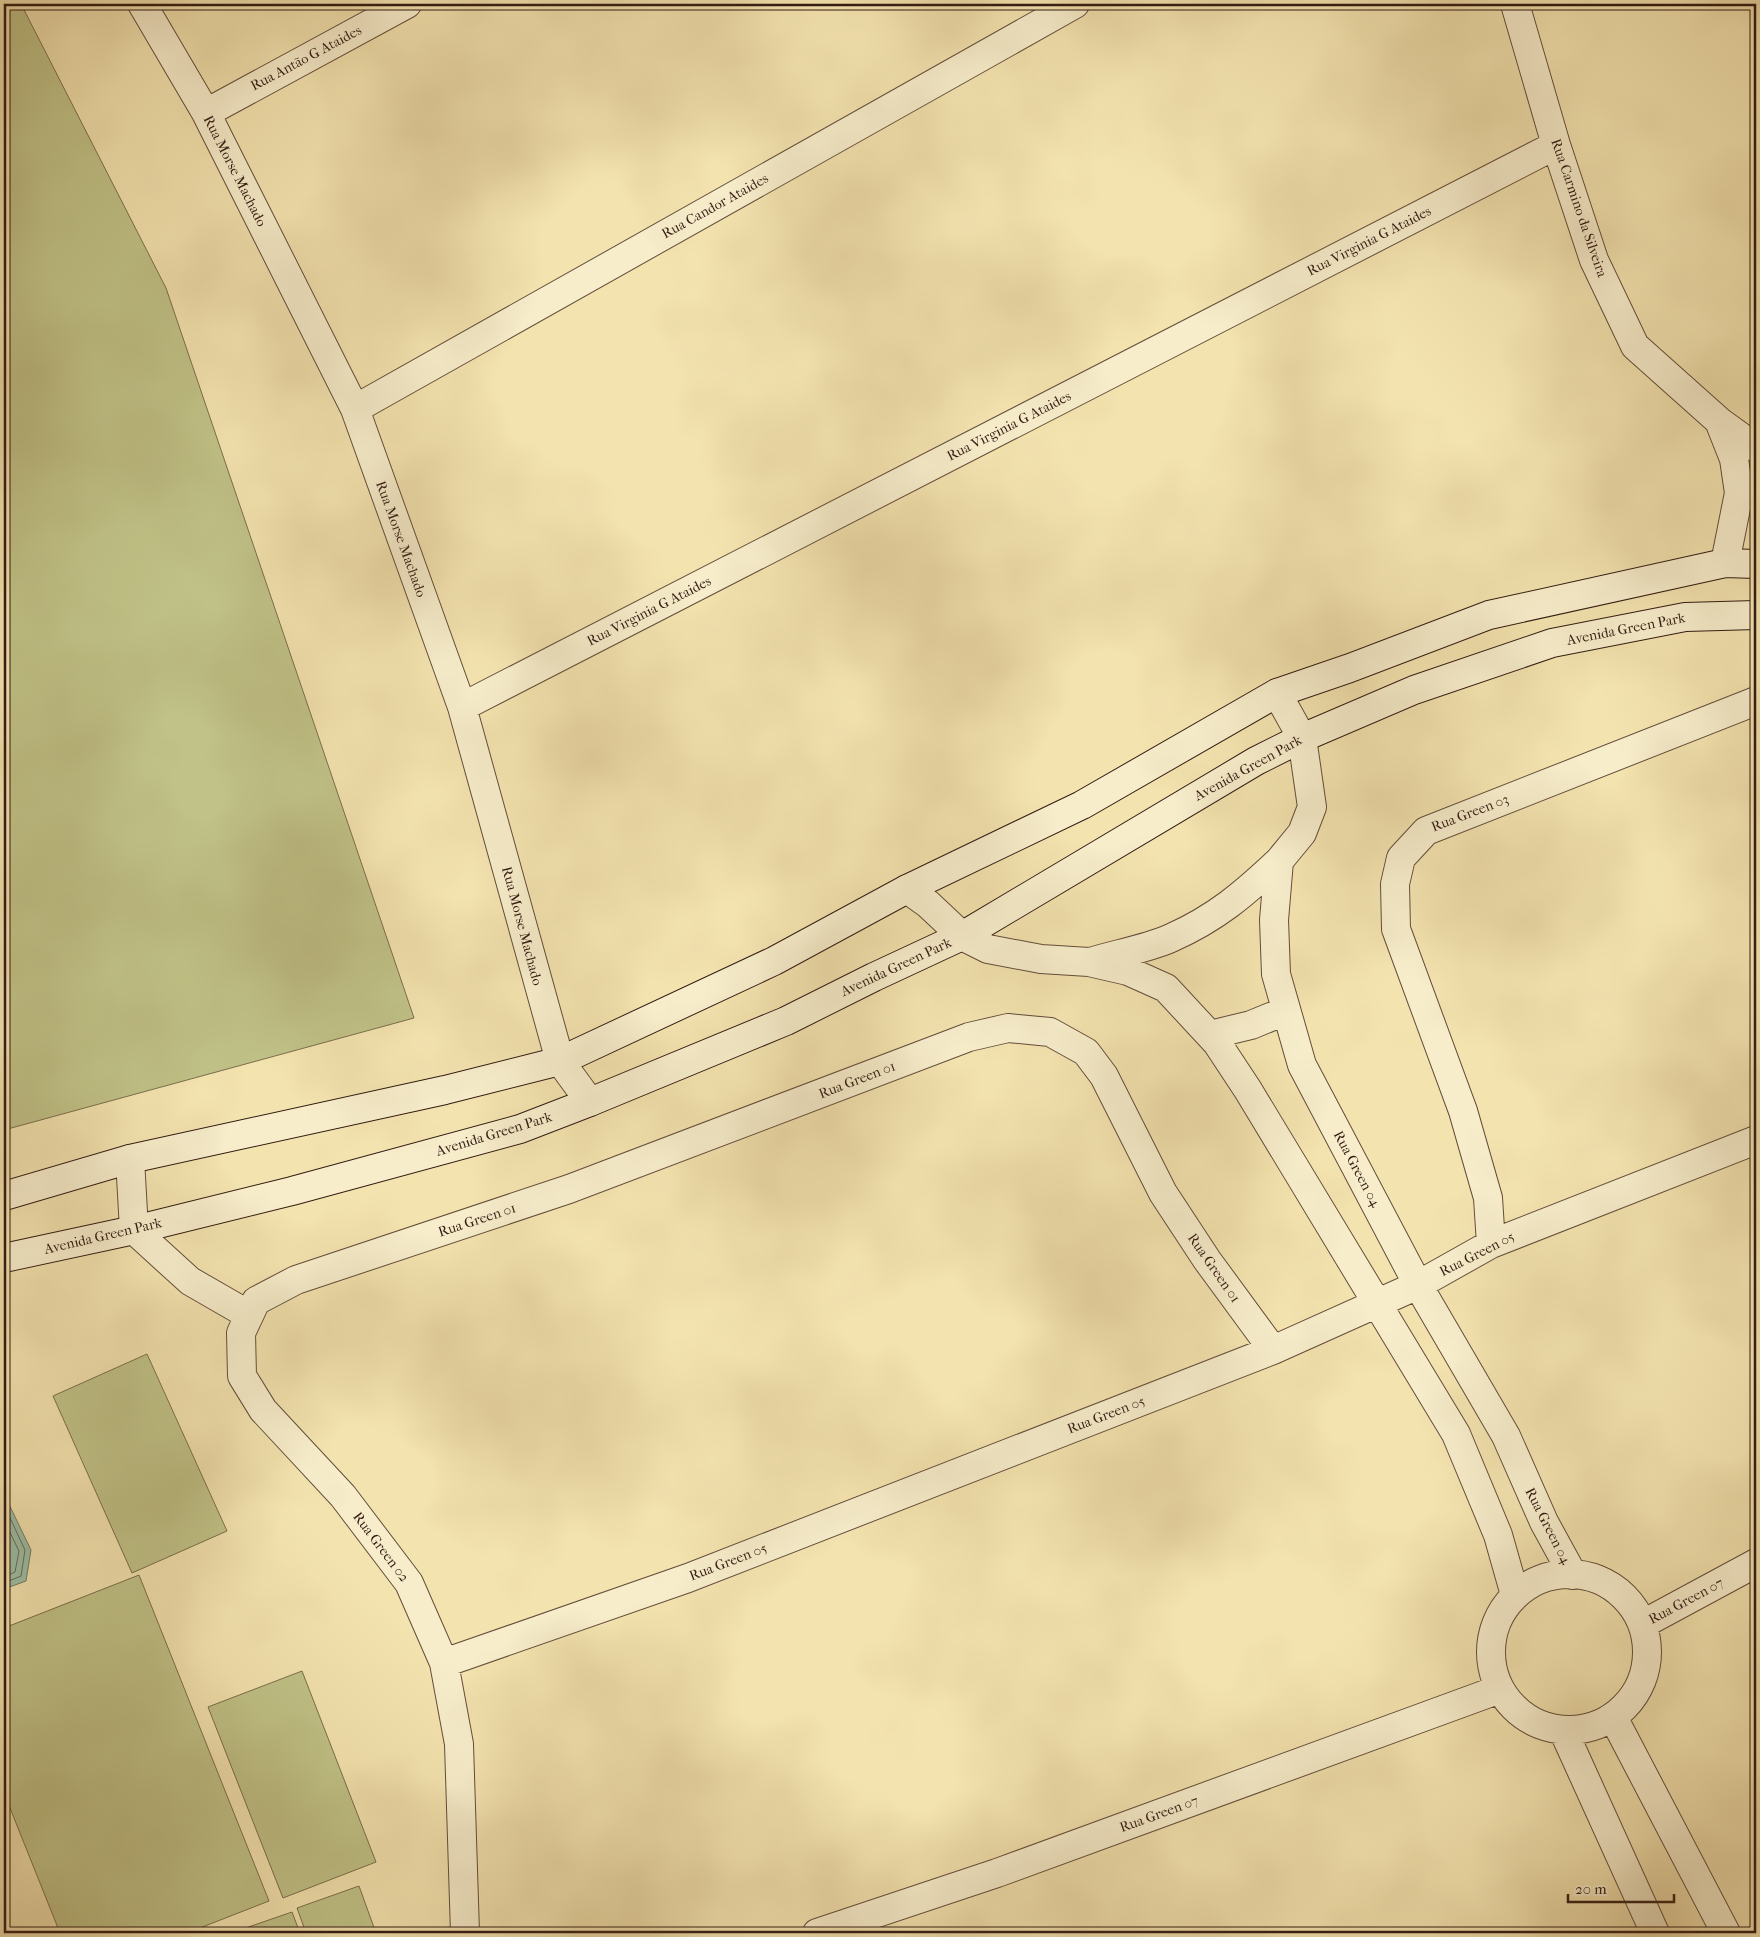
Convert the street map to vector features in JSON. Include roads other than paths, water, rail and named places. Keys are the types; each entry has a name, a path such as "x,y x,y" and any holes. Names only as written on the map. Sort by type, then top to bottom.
{"street":[{"name":"Rua Morse Machado","path":"142,4 206,113 355,409 462,707 560,1061 590,1102"},
{"name":"Rua Antão G Ataides","path":"206,113 407,4"},
{"name":"Rua Candor Ataides","path":"355,409 1075,4"},
{"name":"Rua Carmino da Silveira","path":"1515,4 1556,145 1594,260 1635,346 1724,425 1756,448"},
{"name":"Rua Virginia G Ataides","path":"462,707 1556,145"},
{"path":"1724,425 1734,459 1739,493 1725,563"},
{"path":"4,1196 130,1159 426,1094 560,1061 774,961 907,889 1082,804 1277,693 1350,668 1489,615 1725,563 1756,564"},
{"name":"Avenida Green Park","path":"4,1258 134,1230 292,1191 520,1129 786,1022 874,976 962,936 1256,761 1302,738 1414,690 1552,643 1685,616 1756,615"},
{"path":"1089,962 1169,939 1208,920 1243,896 1280,861 1302,833 1312,807 1302,738 1277,693"},
{"name":"Rua Green 03","path":"1491,1244 1488,1198 1463,1111 1396,929 1395,884 1401,858 1426,830 1756,700"},
{"name":"Rua Green 04","path":"1280,861 1274,920 1276,974 1285,1011 1302,1065 1418,1284 1506,1436 1544,1522 1573,1575"},
{"path":"907,889 928,904 962,936 988,949 1041,959 1089,962 1128,971 1166,988 1217,1043 1248,1090 1456,1434 1498,1535 1515,1595"},
{"path":"1210,1035 1251,1025 1285,1011"},
{"name":"Rua Green 01","path":"296,1280 569,1189 969,1037 1008,1028 1050,1032 1086,1052 1104,1076 1163,1193 1207,1260 1273,1350"},
{"name":"Rua Green 05","path":"444,1663 688,1578 1273,1350 1377,1304 1491,1244 1756,1140"},
{"path":"130,1159 134,1230 190,1281 249,1315"},
{"name":"Rua Green 02","path":"296,1280 256,1300 241,1333 242,1376 263,1410 343,1496 409,1583 444,1663 459,1744 465,1933"},
{"name":"Rua Green 07","path":"1643,1624 1756,1563"},
{"path":"1561,1574 1573,1575 1587,1576 1611,1585 1630,1603 1643,1624 1648,1650 1644,1676 1632,1699 1613,1717 1589,1728 1563,1730 1538,1724 1516,1710 1500,1690 1491,1665 1491,1640 1499,1615 1515,1595 1536,1581 1561,1574"},
{"name":"Rua Green 07","path":"817,1933 998,1873 1500,1690"},
{"path":"1613,1717 1726,1933"},
{"path":"1563,1730 1656,1933"}],"water":[{"path":"4,1494 31,1550 26,1581 4,1589"}]}
